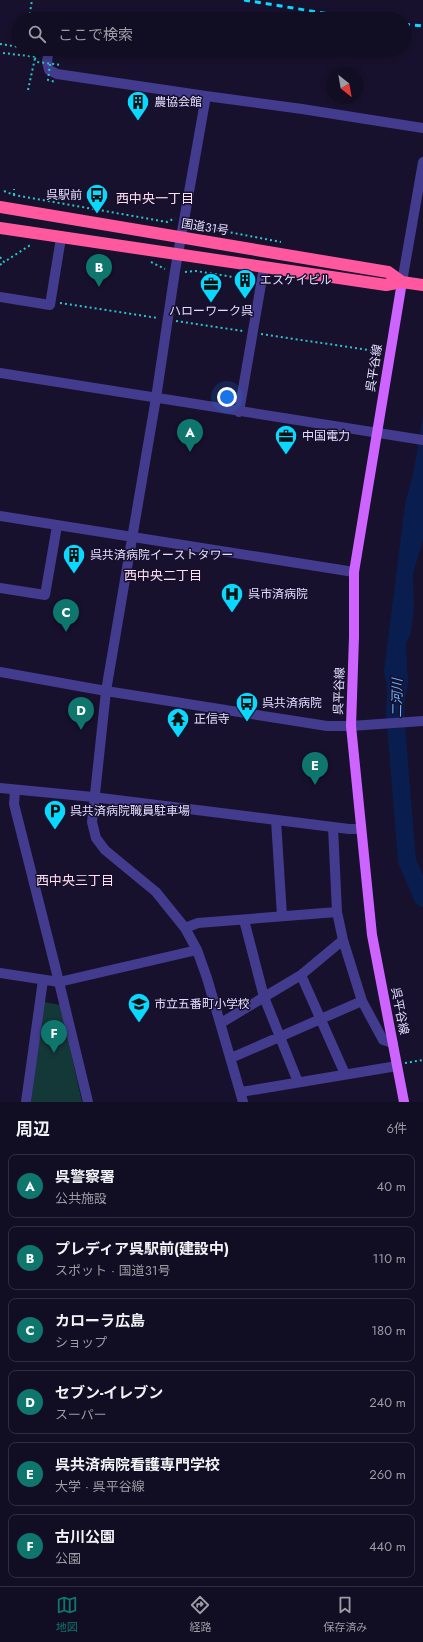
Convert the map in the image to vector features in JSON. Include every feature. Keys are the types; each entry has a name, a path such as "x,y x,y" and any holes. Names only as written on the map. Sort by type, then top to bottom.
{"highway":[{"name":"国道31号","path":"0,207 388,272 402,282"},
{"name":"国道31号","path":"0,228 386,285 402,282 420,284"}],"main road":[{"name":"呉平谷線","path":"402,282 354,572 354,637 351,726 372,935 404,1102"}],"street":[{"path":"46,59 49,70 56,78 302,109 423,128"},
{"path":"206,96 175,271 156,398 106,691 92,822 96,838 105,850 156,892 185,928 197,950 242,1097 298,1082 397,1066"},
{"path":"402,282 423,162"},
{"path":"0,297 50,305 61,238"},
{"path":"240,412 264,267"},
{"path":"0,373 423,440"},
{"path":"0,516 354,572"},
{"path":"0,588 45,595 57,526"},
{"path":"0,672 106,691 328,726 351,726 423,721"},
{"path":"0,788 333,827 361,828"},
{"path":"14,790 14,804 88,1102"},
{"path":"276,820 282,916"},
{"path":"333,827 337,912 343,940 362,1001 383,1040 393,1043"},
{"path":"185,928 198,923 337,912"},
{"path":"244,920 264,997 298,1082"},
{"path":"220,1023 301,975 343,940"},
{"path":"0,973 59,982 197,950"},
{"path":"301,975 345,1074"},
{"path":"26,1102 43,980"},
{"path":"231,1058 362,1001"}],"path":[{"path":"30,12 32,0"},
{"path":"0,44 12,46"},
{"path":"3,53 12,54"},
{"path":"28,56 46,59 62,65"},
{"path":"34,56 37,62 46,59"},
{"path":"28,90 36,57"},
{"path":"46,59 48,80 56,78"},
{"path":"14,189 14,196"},
{"path":"4,191 14,196 167,222 174,218 185,219 195,221 202,227 288,243"},
{"path":"0,265 31,244 38,245"},
{"path":"0,257 4,262"},
{"path":"150,262 175,271 196,271 252,280 262,280"},
{"path":"51,302 389,354"},
{"path":"410,1062 423,1060"}],"green space":[{"path":"44,1002 60,1005 82,1102 31,1102"}],"water":[{"path":"423,415 423,540 413,574 414,608 411,633 406,644 408,683 404,706 390,705 384,671 405,504 414,470"}],"waterway":[{"name":"二河川","path":"397,681 395,712 407,861 423,898"}],"railway":[{"path":"244,0 317,12"},
{"path":"411,25 423,26"}],"place":[{"name":"農協会館","path":"138,122"},
{"name":"呉駅前","path":"97,214"},
{"name":"プレディア呉駅前(建設中)","path":"99,287"},
{"name":"エスケイビル","path":"245,300"},
{"name":"ハローワーク呉","path":"211,304"},
{"name":"呉警察署","path":"190,452"},
{"name":"中国電力","path":"286,456"},
{"name":"呉共済病院イーストタワー","path":"74,574"},
{"name":"呉市済病院","path":"232,614"},
{"name":"カローラ広島","path":"66,632"},
{"name":"呉共済病院","path":"247,722"},
{"name":"セブン-イレブン","path":"81,730"},
{"name":"正信寺","path":"178,738"},
{"name":"呉共済病院看護専門学校","path":"315,785"},
{"name":"呉共済病院職員駐車場","path":"55,830"},
{"name":"市立五番町小学校","path":"139,1024"},
{"name":"古川公園","path":"54,1053"}],"district":[{"name":"西中央一丁目","path":"155,198"},
{"name":"西中央二丁目","path":"163,575"},
{"name":"西中央三丁目","path":"75,880"}]}
